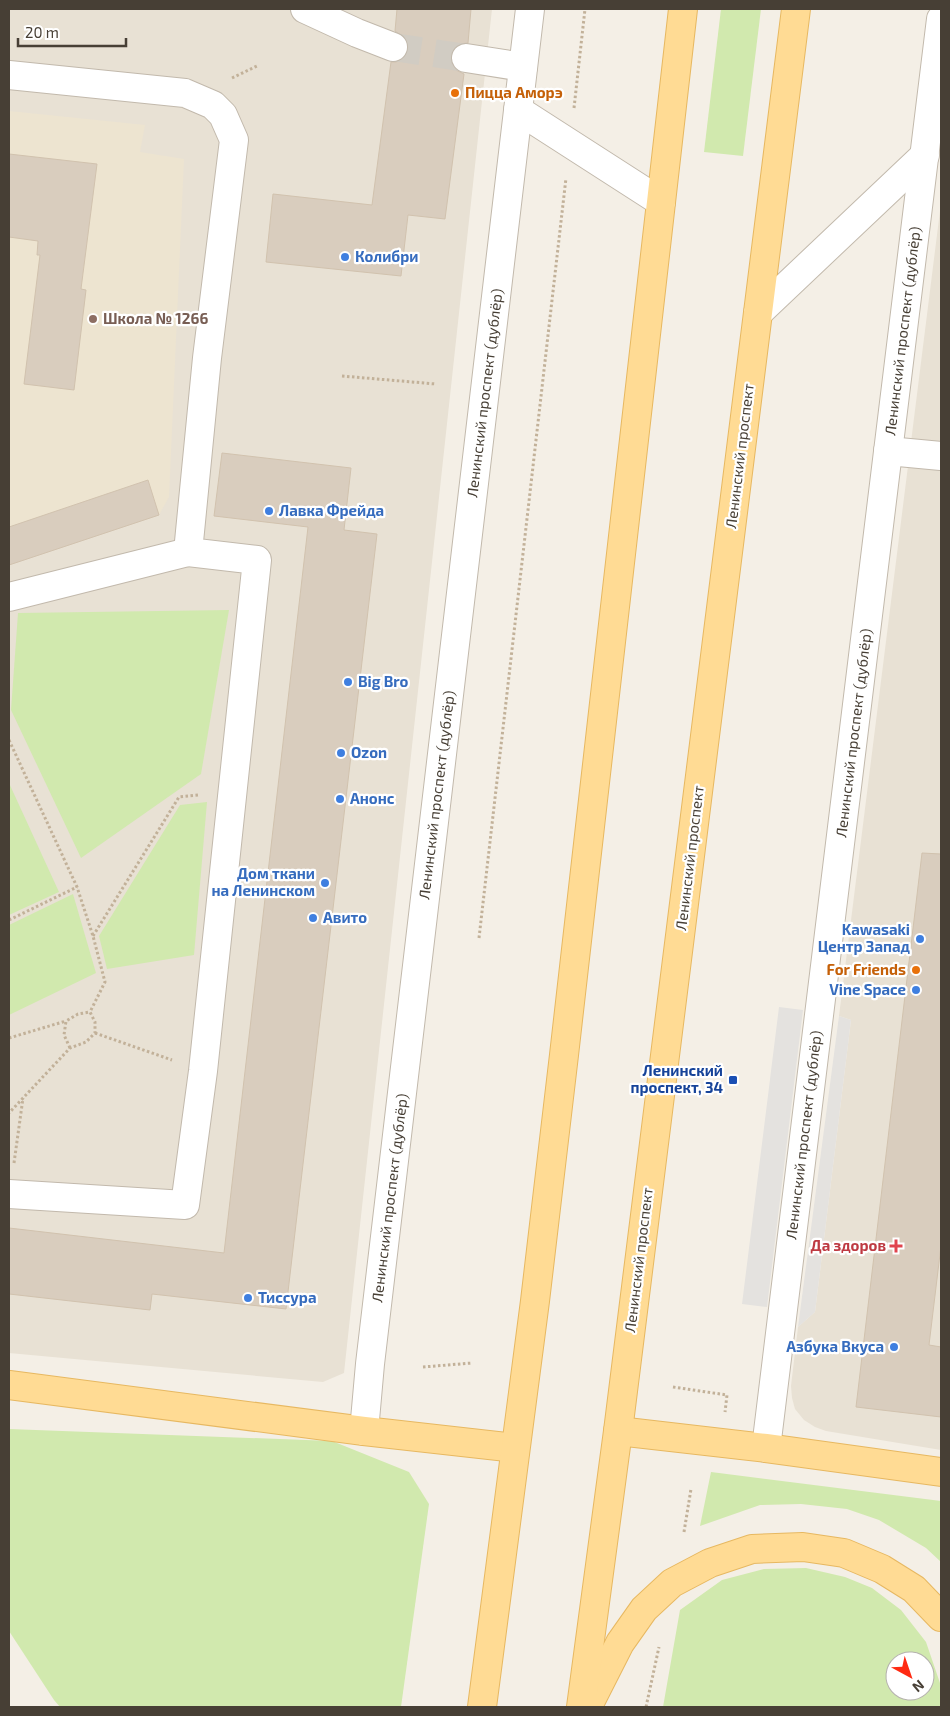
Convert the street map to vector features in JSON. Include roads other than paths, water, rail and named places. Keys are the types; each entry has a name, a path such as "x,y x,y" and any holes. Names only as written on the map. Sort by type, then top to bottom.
{"main road":[{"path":"482,1707 564,1055 683,9"},
{"name":"Ленинский проспект","path":"581,1707 618,1431 796,9"},
{"path":"9,1385 364,1431 515,1448"},
{"path":"9,1401 21,1397 59,1392"},
{"path":"618,1431 766,1448 941,1472"},
{"path":"588,1707 620,1643 644,1610 672,1583 710,1563 752,1549 803,1547 844,1553 882,1569 914,1589 941,1617"}],"street":[{"path":"305,9 358,21 393,47"},
{"name":"Ленинский проспект (дублёр)","path":"364,1431 372,1344 530,9"},
{"name":"Ленинский проспект (дублёр)","path":"766,1448 941,19"},
{"path":"466,58 523,67"},
{"path":"9,75 185,93 213,105 223,115 234,140 207,358 188,552"},
{"path":"518,110 661,202"},
{"path":"758,313 924,155"},
{"path":"888,452 941,456"},
{"path":"9,597 188,552 257,560 203,1071 185,1205 9,1194"}],"tunnel":[{"path":"393,47 466,58"}],"place":[{"name":"Пицца Аморэ","path":"455,93"},
{"name":"Колибри","path":"345,257"},
{"name":"Школа № 1266","path":"93,319"},
{"name":"Лавка Фрейда","path":"269,511"},
{"name":"Big Bro","path":"348,682"},
{"name":"Ozon","path":"341,753"},
{"name":"Анонс","path":"340,799"},
{"name":"Дом ткани на Ленинском","path":"325,883"},
{"name":"Авито","path":"313,918"},
{"name":"Kawasaki Центр Запад","path":"920,939"},
{"name":"For Friends","path":"916,970"},
{"name":"Vine Space","path":"916,990"},
{"name":"Ленинский проспект, 34","path":"733,1080"},
{"name":"Да здоров","path":"896,1246"},
{"name":"Тиссура","path":"248,1298"},
{"name":"Азбука Вкуса","path":"894,1347"}]}
